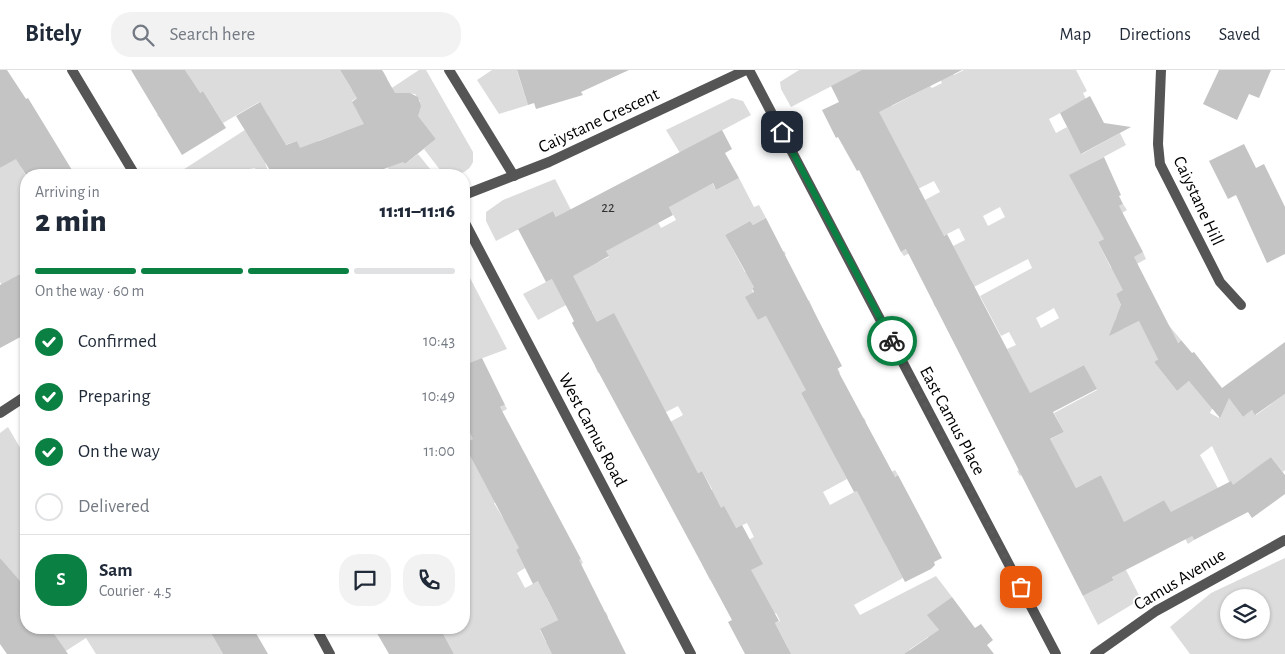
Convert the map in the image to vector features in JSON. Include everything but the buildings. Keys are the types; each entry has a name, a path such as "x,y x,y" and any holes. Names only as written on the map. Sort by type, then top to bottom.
{"street":[{"path":"72,70 131,169"},
{"path":"449,70 514,176"},
{"name":"Caiystane Crescent","path":"470,194 549,162 747,70"},
{"name":"East Camus Place","path":"747,70 1056,654"},
{"name":"Caiystane Hill","path":"1161,70 1158,144 1162,169 1220,282 1241,305"},
{"name":"West Camus Road","path":"470,232 691,654"},
{"path":"0,413 20,400"},
{"name":"Camus Avenue","path":"1096,654 1156,611 1285,540"},
{"path":"319,634 330,654"}],"shaded area":[{"path":"185,70 340,70 352,90 383,71 387,78 352,101 357,111 419,70 426,70 473,152 473,162 468,169 439,169 424,149 436,139 416,114 420,101 415,94 405,93 401,95 377,130 405,164 418,154 430,169 389,169 377,147 347,141 343,132 318,141 329,169 317,169 300,150 297,141 282,146 265,162 267,169 184,169 268,115 259,102 223,123 203,91 160,118 157,115 191,80"},
{"path":"492,70 520,70 517,71 528,105 499,114 477,80"},
{"path":"799,70 874,70 892,106 930,86 932,88 942,83 935,70 952,70 954,75 964,70 1076,70 1087,91 1083,93 1086,99 1049,119 1056,133 1067,127 1082,154 1120,133 1126,145 1070,175 1106,213 1123,204 1127,210 1122,213 1110,236 1098,242 1111,268 1143,252 1146,259 1133,266 1126,289 1116,294 1124,312 1117,316 1115,320 1119,328 1123,329 1139,321 1166,322 1181,340 1154,362 1177,391 1189,381 1221,390 1210,413 1219,418 1233,388 1244,400 1235,406 1243,417 1252,410 1256,415 1285,394 1285,470 1283,472 1271,457 1261,465 1235,494 1212,446 1200,455 1220,492 1178,509 1194,540 1188,544 1164,500 1112,529 1126,570 1141,599 1098,625 1083,596 1114,580 1097,547 1063,512 1107,488 1101,475 1076,488 1058,455 1020,476 1017,471 1038,461 1032,449 1064,432 1054,413 1097,390 1084,365 991,414 987,406 1026,386 1007,349 1016,345 1009,332 1001,336 980,296 1032,268 1028,259 935,307 933,302 972,282 953,246 965,240 959,228 904,256 901,252 941,231 925,200 940,192 934,181 879,208 855,74 791,107 781,89 780,82","holes":["1000,207 1005,217 988,226 983,216","1054,308 1059,318 1041,328 1036,318"]},
{"path":"732,98 743,101 751,115 693,146 716,190 739,178 754,207 759,205 766,218 753,225 750,221 725,235 745,272 784,251 786,254 753,272 759,284 752,288 758,320 766,316 770,322 809,300 840,373 801,393 821,430 849,426 864,418 866,422 828,442 847,479 823,492 830,505 895,470 898,475 860,495 887,539 922,520 925,526 886,546 903,578 854,605 860,615 936,576 952,597 928,615 956,654 928,637 909,650 911,654 778,654 788,648 775,623 780,621 776,613 755,624 751,570 757,554 710,580 702,564 754,537 747,523 736,528 703,517 712,489 702,471 698,473 670,422 683,415 678,406 654,418 618,362 598,373 595,366 631,347 597,322 592,312 574,321 573,319 591,310 583,296 538,320 523,294 581,264 553,211 496,241 486,221 486,212 503,200 555,179 598,262 609,257 606,251 650,207 661,228 676,220 669,207 680,153 666,130"},
{"path":"56,146 20,169 20,302 14,305 0,282 0,168 34,148"},
{"path":"470,278 507,349 470,363"},
{"path":"505,405 507,409 487,420 482,477 525,454 528,460 508,470 502,498 494,503 503,518 510,514 546,535 516,550 525,568 517,573 525,588 581,559 583,563 550,581 546,597 558,620 540,630 546,642 606,612 608,617 571,654 454,654 443,634 470,634 470,422"},
{"path":"8,427 20,448 20,583 0,558 0,433"},
{"path":"1285,558 1285,654 1190,654 1170,627 1211,593"},
{"path":"211,634 223,654 96,654 86,638 61,654 28,654 55,635"}],"way so far":[{"path":"892,341 1021,587"}],"route":[{"path":"782,132 892,341"}]}
